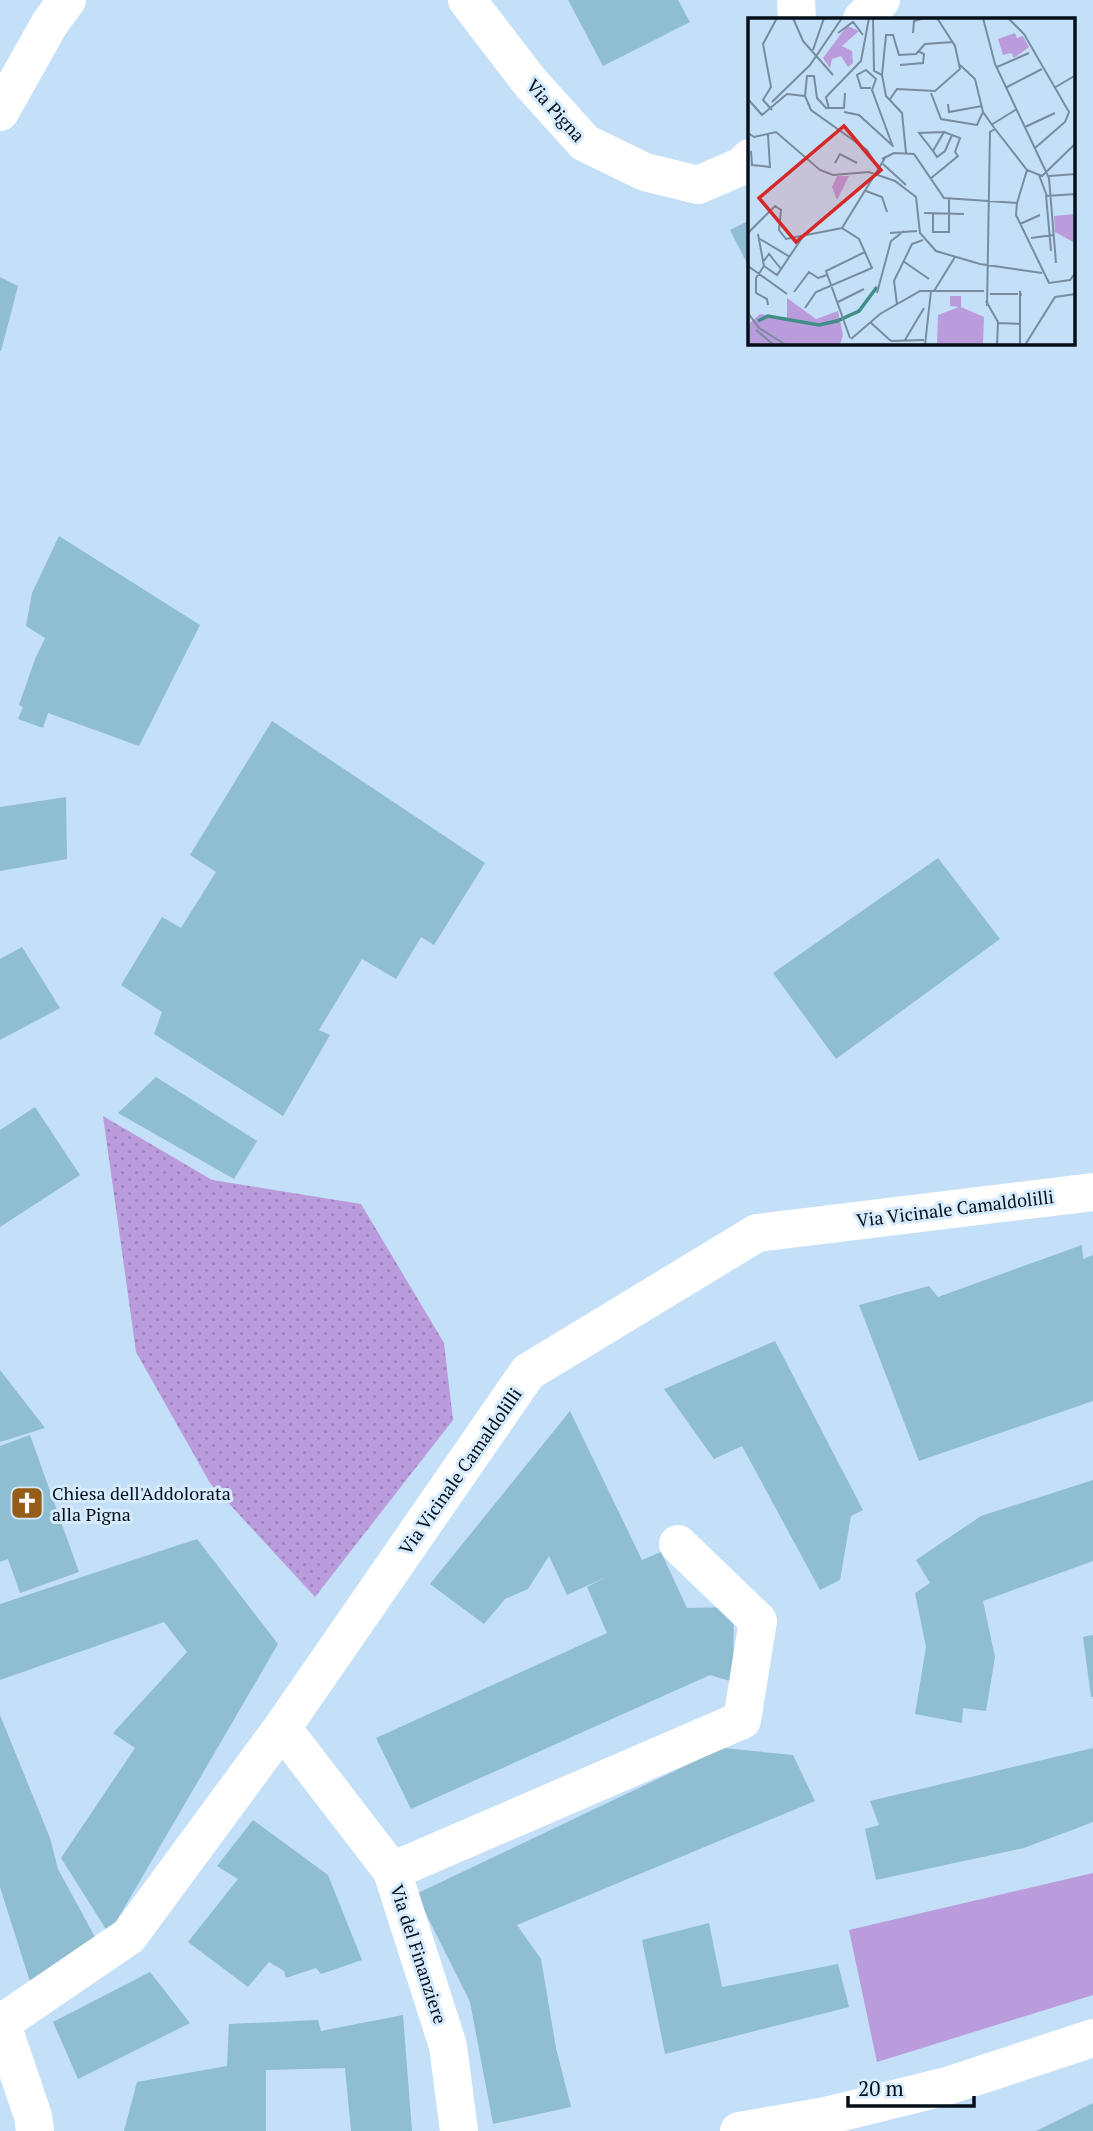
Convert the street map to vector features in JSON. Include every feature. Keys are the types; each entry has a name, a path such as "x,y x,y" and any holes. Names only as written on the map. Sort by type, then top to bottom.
{"main road":[{"path":"0,112 50,23 67,0"},
{"name":"Via Pigna","path":"467,0 530,82 584,144 645,173 698,185 742,166 748,160"},
{"path":"796,0 797,18"},
{"path":"863,18 881,0"},
{"name":"Via Vicinale Camaldolilli","path":"0,2022 129,1937 282,1728 528,1372 757,1233 1093,1192"},
{"path":"392,1871 742,1720 758,1621 678,1544"},
{"name":"Via del Finanziere","path":"282,1728 392,1871 448,2046 459,2131"},
{"path":"0,2022 37,2126"},
{"path":"739,2131 827,2116 947,2086 1093,2038"}],"shaded area":[{"path":"103,1116 212,1180 361,1204 444,1343 453,1420 315,1597 210,1483 136,1352"},
{"path":"1093,1873 1093,1995 877,2062 849,1930"}],"building":[{"path":"568,0 678,0 690,22 603,66"},
{"path":"748,221 748,265 730,230"},
{"path":"0,277 18,286 1,351 0,351"},
{"path":"59,536 200,625 139,746 48,713 43,728 18,719 23,707 19,705 45,638 26,626 32,593"},
{"path":"272,721 485,863 434,945 421,937 396,979 362,959 319,1030 330,1035 283,1116 154,1034 162,1012 121,985 162,917 181,928 216,872 190,855"},
{"path":"66,797 67,859 0,871 0,807"},
{"path":"938,858 1000,939 836,1059 773,973"},
{"path":"22,947 60,1008 0,1040 0,959"},
{"path":"156,1077 257,1141 234,1179 118,1113"},
{"path":"35,1107 80,1175 0,1227 0,1130"},
{"path":"1082,1245 1083,1259 1093,1255 1093,1401 919,1461 859,1305 929,1286 938,1297"},
{"path":"775,1341 863,1510 851,1516 840,1580 820,1590 742,1446 714,1459 664,1389"},
{"path":"0,1370 45,1428 0,1442"},
{"path":"570,1411 642,1560 661,1552 687,1608 734,1607 733,1682 710,1675 411,1809 376,1738 607,1633 587,1587 606,1577 567,1595 549,1556 528,1589 505,1599 484,1624 430,1584"},
{"name":"Chiesa dell'Addolorata alla Pigna","path":"30,1435 79,1572 20,1593 8,1559 0,1562 0,1446"},
{"path":"1093,1480 1093,1561 983,1601 995,1657 986,1711 963,1708 962,1723 915,1714 926,1647 915,1593 930,1583 916,1560 981,1516"},
{"path":"197,1539 278,1644 109,1934 61,1858 135,1748 113,1733 187,1652 164,1622 0,1680 0,1604"},
{"path":"1093,1635 1093,1697 1091,1697 1083,1637"},
{"path":"0,1715 50,1838 58,1869 96,1939 31,1985 0,1887"},
{"path":"723,1748 793,1755 815,1801 517,1925 541,1959 556,2048 571,2107 493,2124 470,2002 416,1894"},
{"path":"1093,1748 1093,1822 1024,1848 876,1880 865,1829 879,1825 870,1801"},
{"path":"253,1820 328,1875 362,1960 321,1974 316,1968 286,1978 284,1971 269,1962 248,1987 188,1942 238,1879 217,1866"},
{"path":"709,1923 722,1987 838,1964 849,2007 665,2054 642,1940"},
{"path":"150,1972 190,2023 78,2079 53,2022"},
{"path":"403,2015 412,2131 351,2131 345,2068 266,2070 266,2131 124,2131 137,2082 227,2066 229,2024 318,2020 321,2031"},
{"path":"1093,2103 1093,2131 1036,2131"}],"place":[{"name":"Chiesa dell'Addolorata alla Pigna","path":"27,1503"}]}
